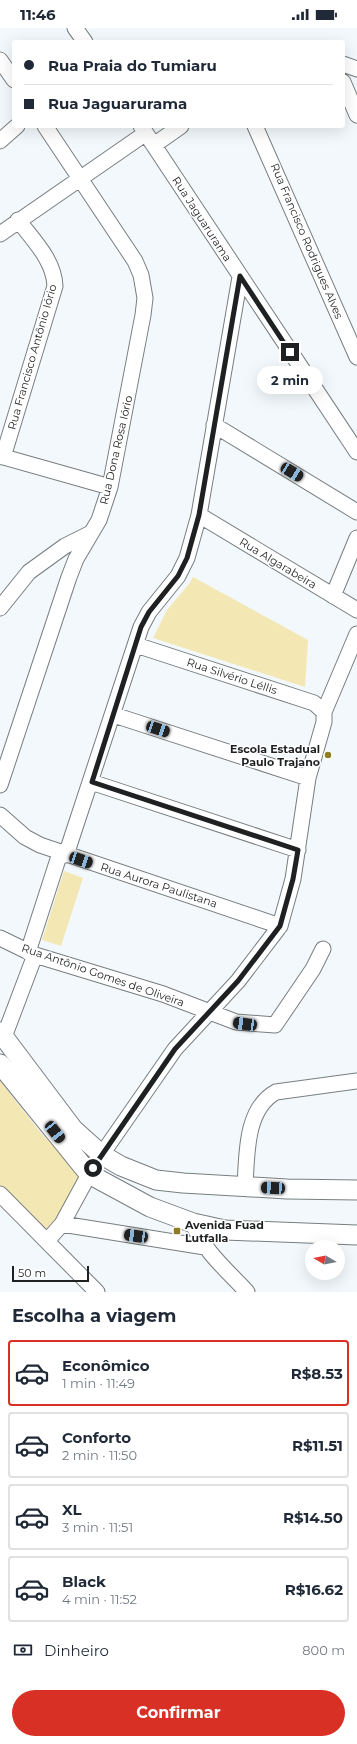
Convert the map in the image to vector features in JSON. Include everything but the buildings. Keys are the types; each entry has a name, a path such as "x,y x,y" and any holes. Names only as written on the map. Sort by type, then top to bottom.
{"main road":[{"path":"2,1035 73,1129 102,1155 121,1166 156,1180 245,1186 357,1190"},
{"path":"0,1064 89,1174 150,1207 193,1223 225,1230 357,1235"}],"street":[{"path":"75,28 84,40"},
{"path":"0,60 12,77"},
{"path":"345,65 357,69"},
{"path":"345,87 357,115"},
{"path":"0,141 15,128"},
{"name":"Rua Dona Rosa Iório","path":"0,785 69,577 90,534 99,520 110,487 137,353 145,298 141,275 135,261 46,128"},
{"path":"0,234 18,220 147,135 173,128"},
{"name":"Rua Francisco Rodrigues Alves","path":"256,128 357,357"},
{"name":"Rua Jaguarurama","path":"147,135 357,452"},
{"name":"Rua Francisco Antônio Iório","path":"1,457 55,286 54,274 50,263 18,220"},
{"path":"2,1035 32,953 63,854 92,782 141,627 149,612 178,576 187,558 199,515 240,276"},
{"path":"214,425 357,512"},
{"path":"1,457 110,487"},
{"name":"Rua Algarabeira","path":"199,515 357,610"},
{"path":"0,608 29,572 65,546 90,534"},
{"path":"333,596 357,538"},
{"path":"47,1241 62,1224 89,1174 175,1049 238,981 280,926 290,894 308,778 324,722 324,712 357,634"},
{"name":"Rua Silvério Léllis","path":"136,645 314,702 324,712"},
{"path":"114,715 308,778"},
{"path":"92,782 298,850"},
{"name":"Rua Aurora Paulistana","path":"0,815 24,837 63,854 280,926"},
{"name":"Rua Antônio Gomes de Oliveira","path":"0,938 32,953 163,994 236,1022 275,1025 313,969 323,949"},
{"path":"245,1186 252,1125 258,1108 266,1098 276,1092 357,1080"},
{"path":"0,1194 97,1292"},
{"path":"193,1223 198,1236 205,1247 247,1292"},
{"path":"62,1224 205,1247 214,1241 225,1230"}],"shaded area":[{"path":"193,577 308,640 305,687 153,638 167,610"},
{"path":"64,871 83,878 61,946 42,940"},
{"path":"0,1081 41,1133 84,1178 47,1235 0,1191"}],"place":[{"name":"Escola Estadual Paulo Trajano","path":"328,755"},
{"name":"Avenida Fuad Lutfalla","path":"177,1231"}],"route":[{"path":"93,1168 175,1049 238,981 280,926 288,901 298,850 92,782 141,627 149,612 178,576 187,558 199,515 240,276 290,352"}]}
